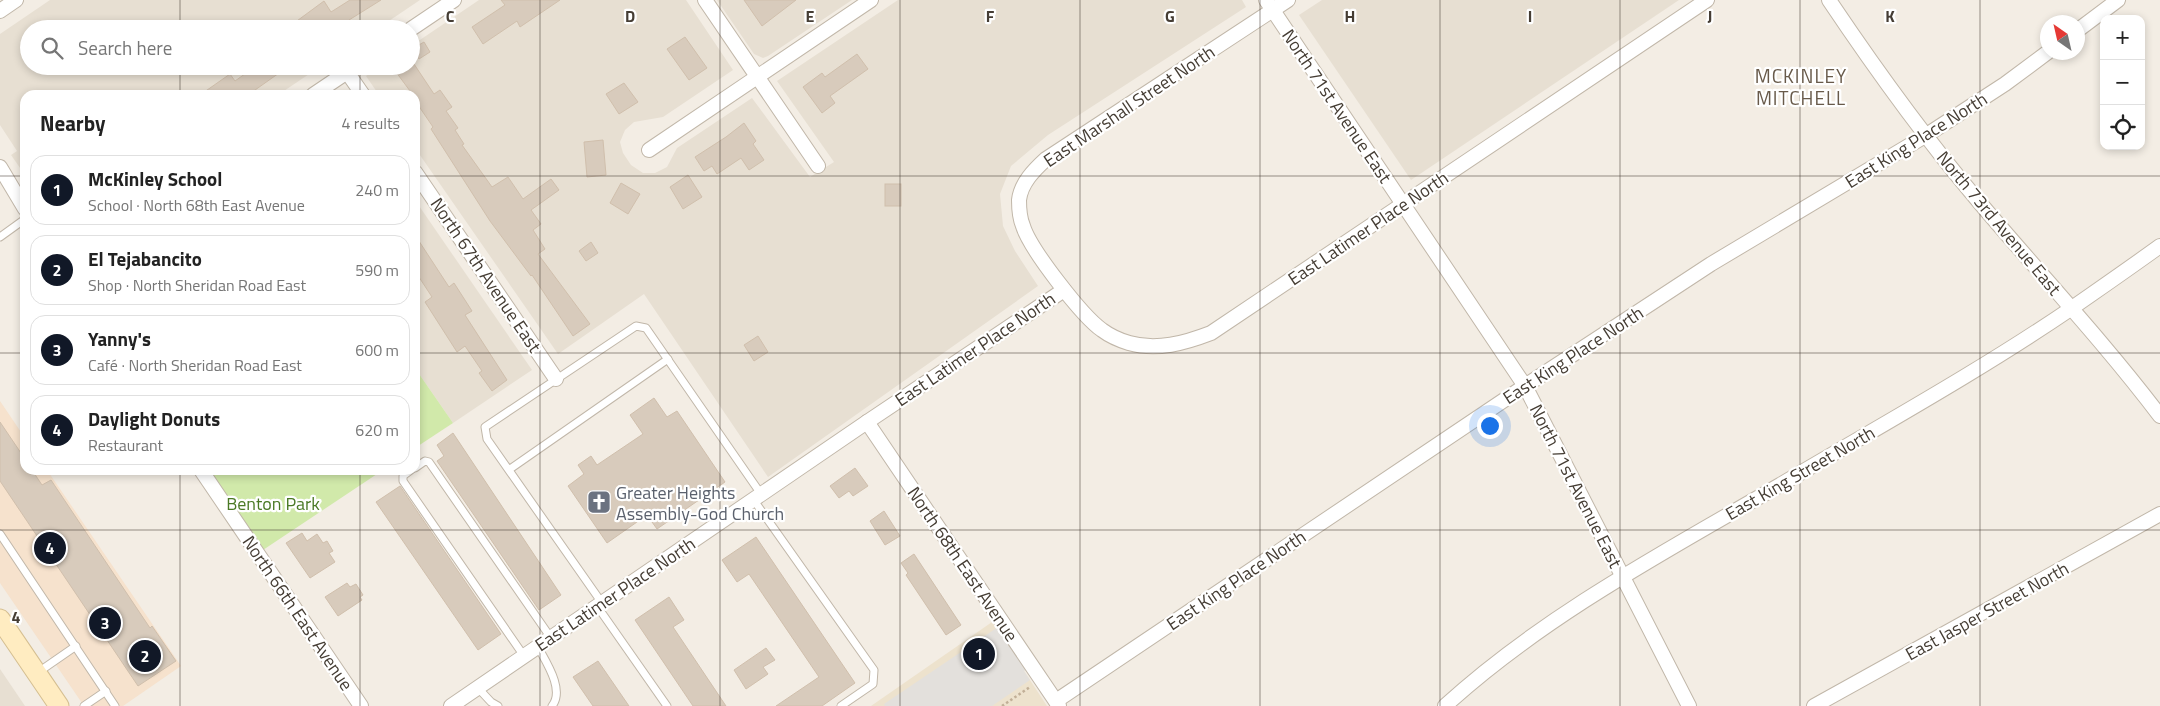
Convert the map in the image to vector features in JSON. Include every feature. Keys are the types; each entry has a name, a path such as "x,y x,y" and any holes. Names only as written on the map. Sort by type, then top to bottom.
{"main road":[{"path":"0,619 59,706"}],"street":[{"path":"0,11 16,0"},
{"path":"420,23 454,0"},
{"path":"705,0 818,166"},
{"path":"649,150 871,0"},
{"name":"East Marshall Street North","path":"1064,290 1023,227 1019,199 1023,187 1031,174 1046,159 1269,5 1288,0"},
{"name":"East Latimer Place North","path":"452,706 867,422 1064,290 1100,329 1118,340 1131,344 1156,347 1186,341 1211,333 1707,0"},
{"name":"North 73rd Avenue East","path":"1828,0 1925,136 2160,416"},
{"path":"2085,25 2118,0"},
{"name":"North 71st Avenue East","path":"1269,5 1525,386 1689,706"},
{"name":"East King Place North","path":"1057,704 1525,386 1711,264 1925,136 2005,84 2040,58"},
{"path":"320,90 343,75"},
{"path":"355,75 361,90"},
{"path":"0,167 20,201"},
{"name":"North 67th Avenue East","path":"420,179 556,379"},
{"name":"East King Street North","path":"1445,706 1463,689 1542,629 1623,577 1973,371 2071,308 2160,246"},
{"name":"North 68th East Avenue","path":"867,422 1057,704"},
{"name":"North 66th East Avenue","path":"204,475 361,706"},
{"name":"East Jasper Street North","path":"1814,706 2160,514"}],"lane":[{"path":"0,237 20,223"},
{"path":"666,706 510,469 487,438 485,427 636,326 646,328 874,670 873,684 842,706"},
{"path":"510,469 668,360"},
{"path":"420,464 425,461 429,462 551,638"},
{"path":"404,475 403,481 524,656"},
{"path":"0,534 116,706"},
{"path":"36,673 76,646"},
{"path":"538,647 557,689 556,702 552,706"},
{"path":"478,688 491,702 498,706"},
{"path":"84,706 106,691"}],"path":[{"path":"1002,706 1041,680"}],"shaded area":[{"path":"50,0 420,0 390,20 21,20"},
{"path":"479,0 686,0 733,70 663,117 634,122 625,130 620,142 623,153 631,165 643,173 655,173 667,167 677,148 752,98 810,177 834,162 777,81 898,0 1242,0 1246,7 1048,135 1011,166 1000,194 1003,226 1015,251 1038,286 768,477 644,294 558,354 420,155 420,90 376,90 366,76 420,75 420,40"},
{"path":"717,0 852,0 763,58 754,54"},
{"path":"1322,0 1679,0 1411,180 1299,15"},
{"path":"20,20 20,75 308,75 285,90 20,90 20,168 11,155 17,151 0,125 0,34"},
{"path":"420,207 532,370 453,423 420,375"},
{"path":"0,401 20,431 20,475 50,475 181,666 123,706 84,706 0,583"},
{"path":"992,622 1047,706 871,706"},
{"path":"998,627 1027,669 1024,671 1030,680 992,706 885,706 884,704"},
{"path":"0,669 25,706 0,706"}],"green space":[{"path":"420,375 453,423 420,445"},
{"name":"Benton Park","path":"212,475 376,475 263,550"}],"building":[{"path":"350,0 381,0 349,20 298,20 324,1 331,12"},
{"path":"501,0 560,0 520,27 517,21 483,44 472,27 505,5"},
{"path":"744,0 796,0 762,26"},
{"path":"685,37 707,68 689,80 667,49"},
{"path":"424,42 430,52 420,58 420,44"},
{"path":"857,54 868,69 830,96 835,103 822,113 803,87 822,73 825,77"},
{"path":"420,73 434,94 440,90 452,107 446,111 458,128 455,130 464,144 462,145 492,187 508,177 523,199 551,179 559,190 531,210 541,224 533,230 545,249 538,254 590,324 573,336 532,275 490,221 431,129 433,127 420,108 420,90 409,90 398,75 420,75"},
{"path":"229,75 235,81 243,75 276,75 255,90 207,90"},
{"path":"624,83 638,102 619,114 606,94"},
{"path":"744,123 756,141 753,144 764,160 749,170 741,158 717,174 712,166 704,171 695,157"},
{"path":"603,140 606,175 587,177 584,142"},
{"path":"688,175 702,197 683,209 670,187"},
{"path":"621,183 640,194 628,214 610,203"},
{"path":"885,184 901,184 901,206 885,206"},
{"path":"591,242 598,253 586,261 579,251"},
{"path":"420,243 449,287 454,283 472,311 465,315 507,380 492,391 479,373 482,371 465,346 457,352 425,302 432,297 420,279"},
{"path":"758,336 768,352 754,361 744,345"},
{"path":"654,398 667,417 677,411 725,482 657,529 647,515 607,543 568,486 584,474 578,465 591,456 597,465 643,434 630,415"},
{"path":"0,422 20,452 20,475 35,475 42,485 51,480 150,628 152,626 176,661 138,686 0,481"},
{"path":"453,433 561,595 539,610 437,461 444,456 437,445"},
{"path":"855,468 868,486 853,496 849,491 839,498 830,486"},
{"path":"400,486 501,634 478,650 376,502"},
{"path":"884,511 900,536 885,545 870,521"},
{"path":"302,533 307,541 317,534 323,543 327,541 333,551 329,553 335,562 310,578 286,543"},
{"path":"756,537 855,683 822,706 776,706 819,677 749,574 737,582 722,560"},
{"path":"914,554 961,625 946,635 906,575 908,573 901,563"},
{"path":"347,583 350,587 356,584 363,595 360,597 362,600 338,616 325,597"},
{"path":"669,597 684,620 673,627 726,706 693,706 635,620"},
{"path":"766,648 775,660 763,667 768,674 746,689 734,670"},
{"path":"598,661 629,706 593,706 573,677"}],"place":[{"name":"Greater Heights Assembly-God Church","path":"599,502"},
{"name":"Daylight Donuts","path":"50,548"},
{"name":"Yanny's","path":"105,623"},
{"name":"McKinley School","path":"979,654"},
{"name":"El Tejabancito","path":"145,656"}],"district":[{"name":"MCKINLEY MITCHELL","path":"1801,86"}]}
